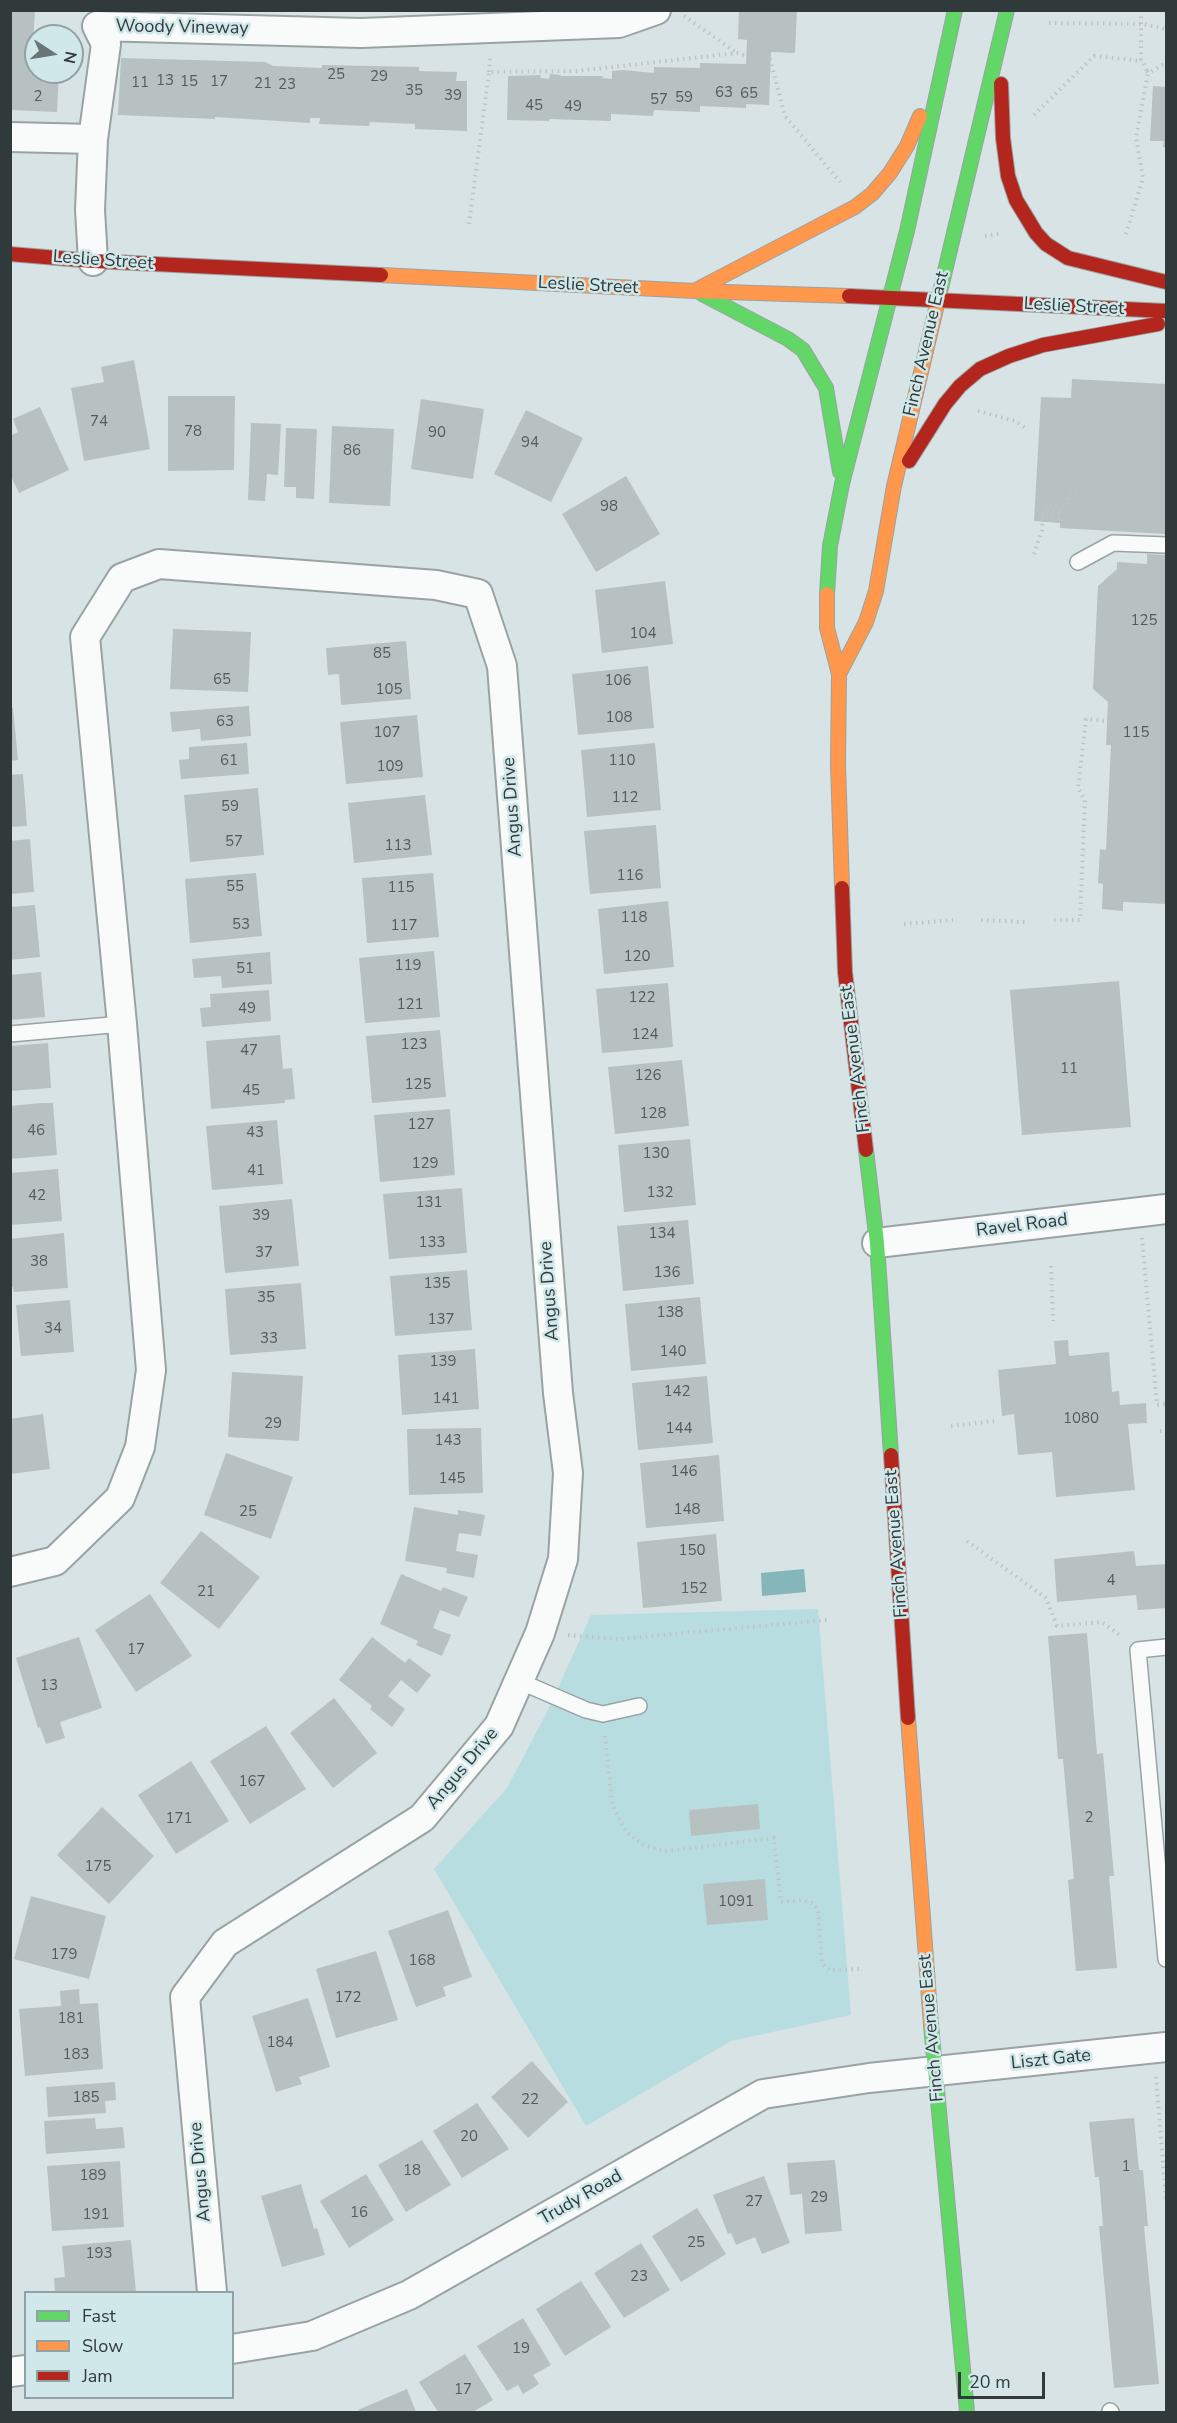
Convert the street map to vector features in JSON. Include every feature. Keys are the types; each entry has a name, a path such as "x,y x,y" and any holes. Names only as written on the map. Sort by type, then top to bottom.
{"main road":[{"name":"Finch Avenue East","path":"956,10 891,298 842,484 830,546 826,602 827,628 839,674 838,764 845,972 877,1243 919,1882 934,2072 967,2412"},
{"name":"Finch Avenue East","path":"839,674 866,622 876,591 894,486 1007,10"},
{"path":"1002,32 1003,138 1008,176 1016,200 1027,221 1046,244 1068,258 1167,282"},
{"path":"694,291 855,207 872,194 890,173 907,146 948,52"},
{"name":"Leslie Street","path":"10,254 93,261 694,291 1167,311"},
{"path":"694,291 788,339 803,350 826,388 842,484"},
{"path":"894,486 945,404 960,386 980,369 1009,356 1043,345 1167,323"}],"street":[{"name":"Woody Vineway","path":"93,261 90,210 93,139 106,44 92,18 618,23 656,10"},
{"path":"10,137 93,139"},
{"name":"Angus Drive","path":"10,1572 55,1561 120,1498 140,1447 151,1370 122,1024 85,637 123,578 159,564 436,585 478,594 502,666 558,1393 568,1473 562,1559 540,1633 499,1726 422,1818 225,1943 184,1997 212,2291"},
{"name":"Ravel Road","path":"877,1243 1153,1210"},
{"name":"Liszt Gate","path":"934,2072 1167,2047"},
{"name":"Trudy Road","path":"234,2349 312,2336 409,2295 763,2094 869,2078 934,2072"}],"lane":[{"path":"1078,562 1113,543 1167,545"},
{"path":"10,1034 122,1024"},
{"path":"1167,1647 1138,1650 1167,1959"},
{"path":"519,1681 586,1710 603,1714 639,1706"}],"path":[{"path":"675,10 737,53 747,56"},
{"path":"1126,234 1143,178 1136,138 1148,73 1142,60 1141,10"},
{"path":"1049,23 1143,24 1167,29"},
{"path":"469,224 489,72 577,71 737,53"},
{"path":"1030,119 1094,56 1142,60"},
{"path":"771,59 784,116 841,183"},
{"path":"1148,73 1167,63"},
{"path":"978,235 988,236 1005,232"},
{"path":"987,243 988,236"},
{"path":"975,410 1015,421 1026,428"},
{"path":"1034,554 1042,530 1043,511 1051,511 1059,512 1059,518 1043,517 1044,511 1044,504 1067,506 1068,494 1081,494"},
{"path":"1054,920 1080,920 1085,801 1078,788 1086,719 1107,721"},
{"path":"903,924 953,920"},
{"path":"981,920 1025,922"},
{"path":"1153,1210 1157,1405 1167,1404"},
{"path":"1051,1266 1053,1321"},
{"path":"951,1426 994,1421"},
{"path":"1160,1431 1167,1431"},
{"path":"968,1541 1047,1599 1057,1626 1102,1622 1138,1650"},
{"path":"540,1633 619,1639 827,1620"},
{"path":"603,1714 614,1809 627,1833 646,1846 665,1851 774,1838 781,1902 802,1900 812,1903 818,1910 822,1963 829,1970 863,1969"},
{"path":"1156,2077 1167,2199"}],"shaded area":[{"path":"804,1569 806,1592 762,1596 761,1573"},
{"path":"818,1609 851,2015 731,2041 586,2126 434,1869 507,1788 548,1710 591,1615"}],"building":[{"path":"10,10 35,10 34,24 24,24 24,84 58,84 57,112 10,110"},
{"path":"739,10 797,10 795,53 771,52 769,105 746,104 746,108 700,106 700,112 654,110 653,116 611,114 611,121 507,120 508,76 541,75 540,78 549,79 550,74 603,76 602,78 612,79 612,71 654,73 654,67 700,68 700,63 746,64 747,40 738,39"},
{"path":"121,58 265,62 273,66 322,68 322,65 419,67 419,71 457,72 456,81 467,81 467,131 415,129 415,124 370,122 369,126 319,124 320,118 310,118 310,123 215,117 215,119 118,115"},
{"path":"1153,86 1166,87 1166,147 1163,147 1164,141 1150,141"},
{"path":"134,360 150,449 84,461 71,388 104,382 101,367"},
{"path":"1072,379 1166,384 1166,534 1060,528 1060,523 1034,521 1041,397 1071,398"},
{"path":"168,396 235,396 234,470 168,471"},
{"path":"421,399 484,409 473,479 411,469"},
{"path":"40,407 69,470 19,493 10,474 10,436 18,432 13,419"},
{"path":"526,410 583,438 551,502 494,474"},
{"path":"251,423 281,424 278,475 267,474 265,501 248,500"},
{"path":"332,426 394,429 390,506 329,503"},
{"path":"286,428 317,429 314,499 296,498 296,487 284,487"},
{"path":"626,476 660,534 596,572 562,514"},
{"path":"1147,554 1166,555 1166,904 1123,902 1123,911 1102,909 1103,884 1098,883 1100,849 1106,850 1111,745 1106,745 1108,702 1093,689 1098,586 1117,569 1117,562 1147,564"},
{"path":"665,581 673,644 602,653 595,590"},
{"path":"173,629 251,632 248,692 170,689"},
{"path":"406,641 411,699 341,705 339,674 328,675 326,648"},
{"path":"648,666 654,728 578,735 572,674"},
{"path":"249,706 251,736 201,741 200,729 172,732 170,712"},
{"path":"10,708 13,708 18,760 10,761"},
{"path":"417,715 423,777 346,784 340,722"},
{"path":"247,743 249,774 181,779 179,760 189,759 189,747"},
{"path":"655,743 661,810 587,817 581,750"},
{"path":"23,774 27,826 10,827 10,775"},
{"path":"258,788 264,855 190,862 184,795"},
{"path":"425,795 432,855 354,863 348,803"},
{"path":"656,825 661,888 590,894 584,831"},
{"path":"30,839 34,892 10,894 10,841"},
{"path":"256,873 262,936 190,943 185,879"},
{"path":"433,873 439,937 367,943 362,878"},
{"path":"668,901 674,967 604,974 598,909"},
{"path":"35,905 40,957 10,960 10,907"},
{"path":"434,951 440,1017 365,1023 359,958"},
{"path":"270,952 272,984 222,988 221,976 194,978 192,959"},
{"path":"41,972 45,1017 10,1020 10,975"},
{"path":"1119,981 1131,1127 1022,1135 1010,990"},
{"path":"668,983 673,1047 602,1053 596,989"},
{"path":"269,990 271,1021 202,1027 200,1008 211,1007 210,994"},
{"path":"440,1030 446,1097 372,1103 366,1036"},
{"path":"280,1035 283,1069 292,1068 295,1099 285,1100 285,1103 211,1109 206,1041"},
{"path":"48,1043 51,1088 10,1091 10,1046"},
{"path":"682,1060 689,1126 615,1134 608,1067"},
{"path":"53,1103 57,1155 10,1159 10,1106"},
{"path":"450,1109 455,1175 380,1182 374,1115"},
{"path":"277,1120 283,1184 212,1190 206,1126"},
{"path":"690,1139 696,1205 624,1212 618,1145"},
{"path":"58,1169 62,1221 10,1225 10,1173"},
{"path":"462,1188 467,1253 389,1259 383,1194"},
{"path":"292,1199 299,1266 225,1273 219,1206"},
{"path":"688,1220 694,1284 623,1291 617,1226"},
{"path":"64,1233 68,1288 14,1292 13,1287 10,1288 10,1239"},
{"path":"467,1270 472,1330 395,1336 390,1276"},
{"path":"301,1283 306,1349 230,1355 225,1289"},
{"path":"700,1297 706,1364 631,1371 625,1304"},
{"path":"70,1300 74,1352 21,1356 16,1305"},
{"path":"1068,1340 1069,1356 1109,1352 1112,1392 1119,1391 1120,1405 1146,1403 1147,1423 1128,1424 1135,1490 1056,1497 1052,1452 1018,1455 1014,1414 1002,1416 998,1370 1056,1364 1054,1341"},
{"path":"475,1349 479,1409 402,1415 398,1355"},
{"path":"232,1372 303,1376 299,1441 228,1437"},
{"path":"707,1376 713,1443 638,1450 632,1383"},
{"path":"43,1414 50,1469 10,1474 10,1419"},
{"path":"481,1428 483,1493 409,1495 407,1429"},
{"path":"226,1453 293,1477 271,1539 204,1515"},
{"path":"719,1455 724,1521 646,1528 640,1463"},
{"path":"414,1507 458,1515 458,1510 485,1515 481,1536 459,1533 456,1551 478,1555 474,1578 446,1573 447,1568 405,1561"},
{"path":"201,1531 260,1577 219,1629 160,1583"},
{"path":"716,1534 722,1601 643,1608 637,1542"},
{"path":"1134,1551 1136,1566 1166,1564 1166,1608 1138,1610 1136,1595 1057,1602 1054,1559"},
{"path":"401,1574 441,1591 443,1587 468,1597 459,1617 440,1610 433,1628 451,1635 442,1656 416,1645 418,1641 380,1624"},
{"path":"150,1594 192,1656 136,1692 95,1630"},
{"path":"1087,1633 1097,1754 1103,1753 1114,1876 1109,1876 1117,1968 1076,1971 1068,1880 1074,1879 1063,1759 1058,1759 1048,1636"},
{"path":"79,1637 102,1708 60,1722 65,1738 46,1744 40,1727 38,1728 16,1658"},
{"path":"372,1637 405,1663 409,1658 431,1675 417,1693 401,1680 388,1696 405,1709 392,1727 370,1709 372,1706 339,1680"},
{"path":"334,1698 377,1753 333,1788 290,1733"},
{"path":"266,1726 306,1789 250,1824 210,1761"},
{"path":"191,1761 229,1821 176,1854 138,1795"},
{"path":"758,1804 760,1829 691,1836 689,1810"},
{"path":"102,1807 154,1856 109,1904 57,1855"},
{"path":"765,1879 768,1920 707,1925 703,1884"},
{"path":"31,1896 106,1916 89,1979 14,1959"},
{"path":"448,1910 472,1977 443,1987 446,1996 416,2007 388,1931"},
{"path":"376,1951 398,2020 336,2038 316,1969"},
{"path":"79,1989 80,2004 98,2003 103,2069 25,2076 19,2009 61,2006 60,1991"},
{"path":"308,1998 330,2067 299,2077 302,2084 276,2092 252,2016"},
{"path":"532,2061 568,2102 528,2138 491,2097"},
{"path":"115,2082 116,2100 105,2101 106,2113 48,2117 46,2087"},
{"path":"477,2103 509,2149 462,2178 433,2131"},
{"path":"95,2118 96,2129 123,2127 125,2148 46,2154 44,2121"},
{"path":"1134,2118 1139,2170 1143,2170 1148,2226 1144,2226 1159,2384 1114,2388 1099,2226 1103,2226 1099,2177 1095,2177 1089,2122"},
{"path":"422,2140 451,2185 406,2212 378,2165"},
{"path":"835,2160 842,2231 805,2234 802,2194 790,2195 787,2163"},
{"path":"120,2161 124,2227 52,2231 47,2166"},
{"path":"366,2174 394,2220 349,2248 320,2201"},
{"path":"764,2176 790,2243 762,2254 755,2237 736,2245 731,2233 728,2234 713,2195"},
{"path":"301,2184 314,2229 317,2228 325,2255 282,2267 261,2196"},
{"path":"697,2208 726,2254 681,2282 652,2236"},
{"path":"131,2240 136,2291 55,2291 54,2278 65,2277 62,2246"},
{"path":"641,2243 670,2290 624,2318 594,2273"},
{"path":"581,2281 611,2327 565,2356 536,2309"},
{"path":"523,2318 551,2365 533,2375 539,2384 523,2394 518,2385 507,2391 477,2346"},
{"path":"465,2354 493,2400 473,2412 438,2412 419,2382"},
{"path":"407,2389 416,2412 359,2412 358,2410"}],"traffic: fast":[{"path":"827,594 830,546 842,484 907,231 955,10"},
{"path":"940,292 1007,10"},
{"path":"702,294 788,339 803,350 826,388 840,472"},
{"path":"866,1150 877,1243 891,1455"},
{"path":"931,2025 967,2412"}],"traffic: slow":[{"path":"696,290 855,207 872,194 890,173 907,146 920,116"},
{"path":"381,275 695,291 849,296"},
{"path":"839,674 866,622 876,591 894,486 940,292"},
{"path":"827,594 827,628 839,674 838,764 842,888"},
{"path":"908,1718 931,2025"}],"traffic: jam":[{"path":"1001,84 1003,138 1008,176 1016,200 1036,233 1046,244 1068,258 1166,282"},
{"path":"10,254 93,261 381,275"},
{"path":"849,296 1166,311"},
{"path":"909,461 945,404 960,386 980,369 1009,356 1043,345 1158,324"},
{"path":"842,888 845,972 866,1150"},
{"path":"891,1455 908,1718"}]}
